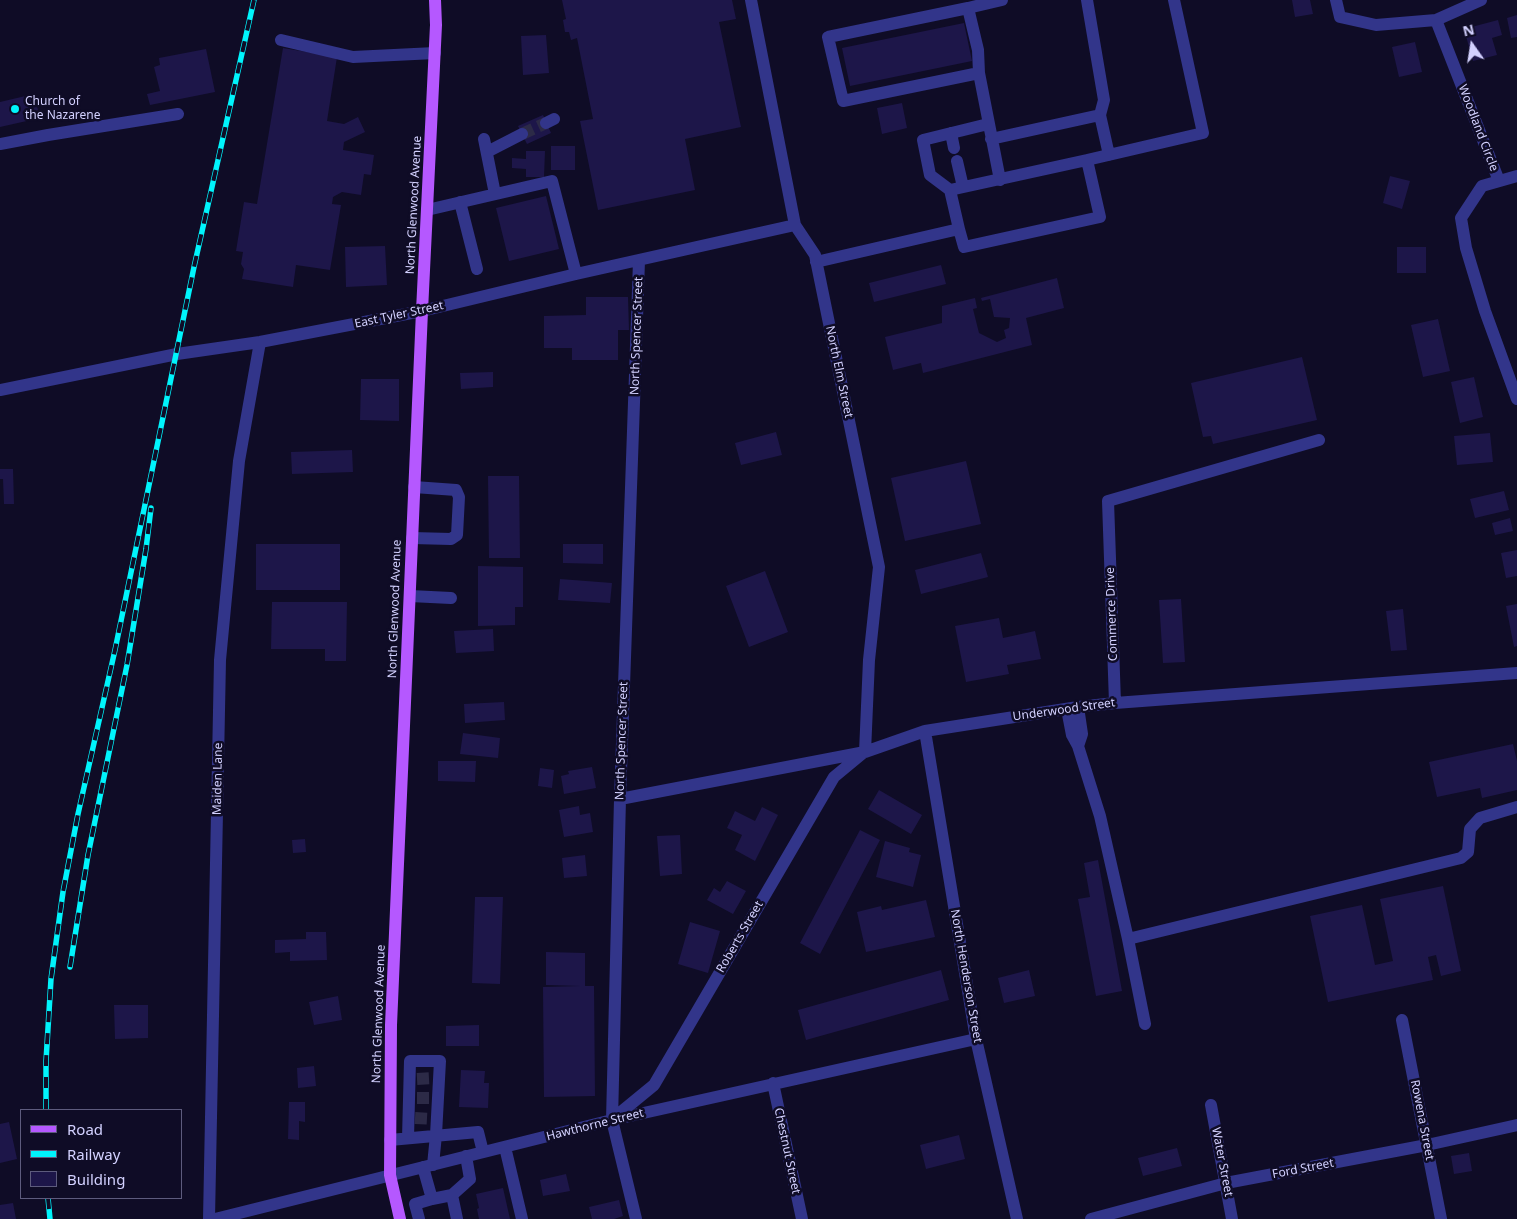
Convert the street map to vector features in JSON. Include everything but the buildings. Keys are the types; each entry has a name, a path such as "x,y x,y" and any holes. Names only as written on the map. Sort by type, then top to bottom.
{"main road":[{"name":"North Glenwood Avenue","path":"399,1218 390,1175 391,1068 414,487 435,53 435,0"}],"street":[{"name":"North Elm Street","path":"751,0 795,226 815,255 879,567 869,660 865,752"},
{"path":"979,73 844,101 828,37 1002,0"},
{"path":"1088,0 1104,100 1100,115 1110,155"},
{"path":"988,124 923,140 930,175 956,189 1203,133 1174,0"},
{"path":"1336,0 1340,17 1376,25 1436,20 1481,0"},
{"path":"968,8 978,50 979,73 1000,180"},
{"name":"Woodland Circle","path":"1436,20 1499,181"},
{"path":"280,40 353,57 435,53"},
{"path":"0,144 178,114"},
{"path":"991,140 1100,115"},
{"path":"950,133 954,148"},
{"path":"487,152 522,134"},
{"path":"484,139 496,194"},
{"path":"957,161 956,189 959,229 964,247 1100,217 1087,160"},
{"path":"1517,176 1482,186 1461,218 1466,248 1484,311 1517,399"},
{"path":"428,210 552,181 576,274"},
{"path":"460,202 477,268"},
{"name":"East Tyler Street","path":"0,390 177,354 260,342 422,311 576,274 795,226"},
{"path":"816,262 959,229"},
{"name":"North Spencer Street","path":"636,1219 612,1120 620,799 640,261"},
{"name":"Maiden Lane","path":"209,1219 220,660 239,462 260,342"},
{"name":"Commerce Drive","path":"1116,703 1108,500 1319,440"},
{"path":"412,538 451,539 457,535 459,497 456,490 414,487"},
{"path":"410,596 451,598"},
{"name":"Underwood Street","path":"620,799 865,752 925,731 1072,708 1116,703 1517,673"},
{"path":"1072,708 1082,734 1078,746 1100,816 1145,1024"},
{"name":"North Henderson Street","path":"925,731 976,1038 1017,1219"},
{"name":"Roberts Street","path":"612,1120 654,1085 834,776 865,752"},
{"path":"1128,939 1461,858 1468,852 1470,829 1480,818 1517,807"},
{"name":"Rowena Street","path":"1402,1020 1441,1219"},
{"name":"Hawthorne Street","path":"215,1219 612,1120 976,1038"},
{"path":"408,1138 413,1098 410,1061 440,1061 436,1098 436,1135 428,1166 432,1200"},
{"path":"391,1068 412,1076"},
{"name":"Chestnut Street","path":"773,1083 802,1219"},
{"name":"Water Street","path":"1211,1106 1232,1219"},
{"name":"Ford Street","path":"1092,1219 1226,1183 1426,1145 1517,1125"},
{"path":"390,1140 478,1132 483,1152"},
{"path":"505,1147 522,1219"},
{"path":"399,1218 418,1216 415,1204 452,1195 470,1179 466,1156"},
{"path":"452,1195 455,1218"},
{"path":"267,1206 270,1219"}],"tunnel":[{"path":"522,134 546,123"},
{"path":"417,1079 435,1078"},
{"path":"417,1098 434,1098"},
{"path":"415,1118 434,1119"}],"railway":[{"path":"46,1109 46,1061 51,979 63,892 194,267 254,0"},
{"path":"70,967 88,855 127,665 151,508"},
{"path":"48,1199 50,1219"}],"place":[{"name":"Church of the Nazarene","path":"15,109"}]}
